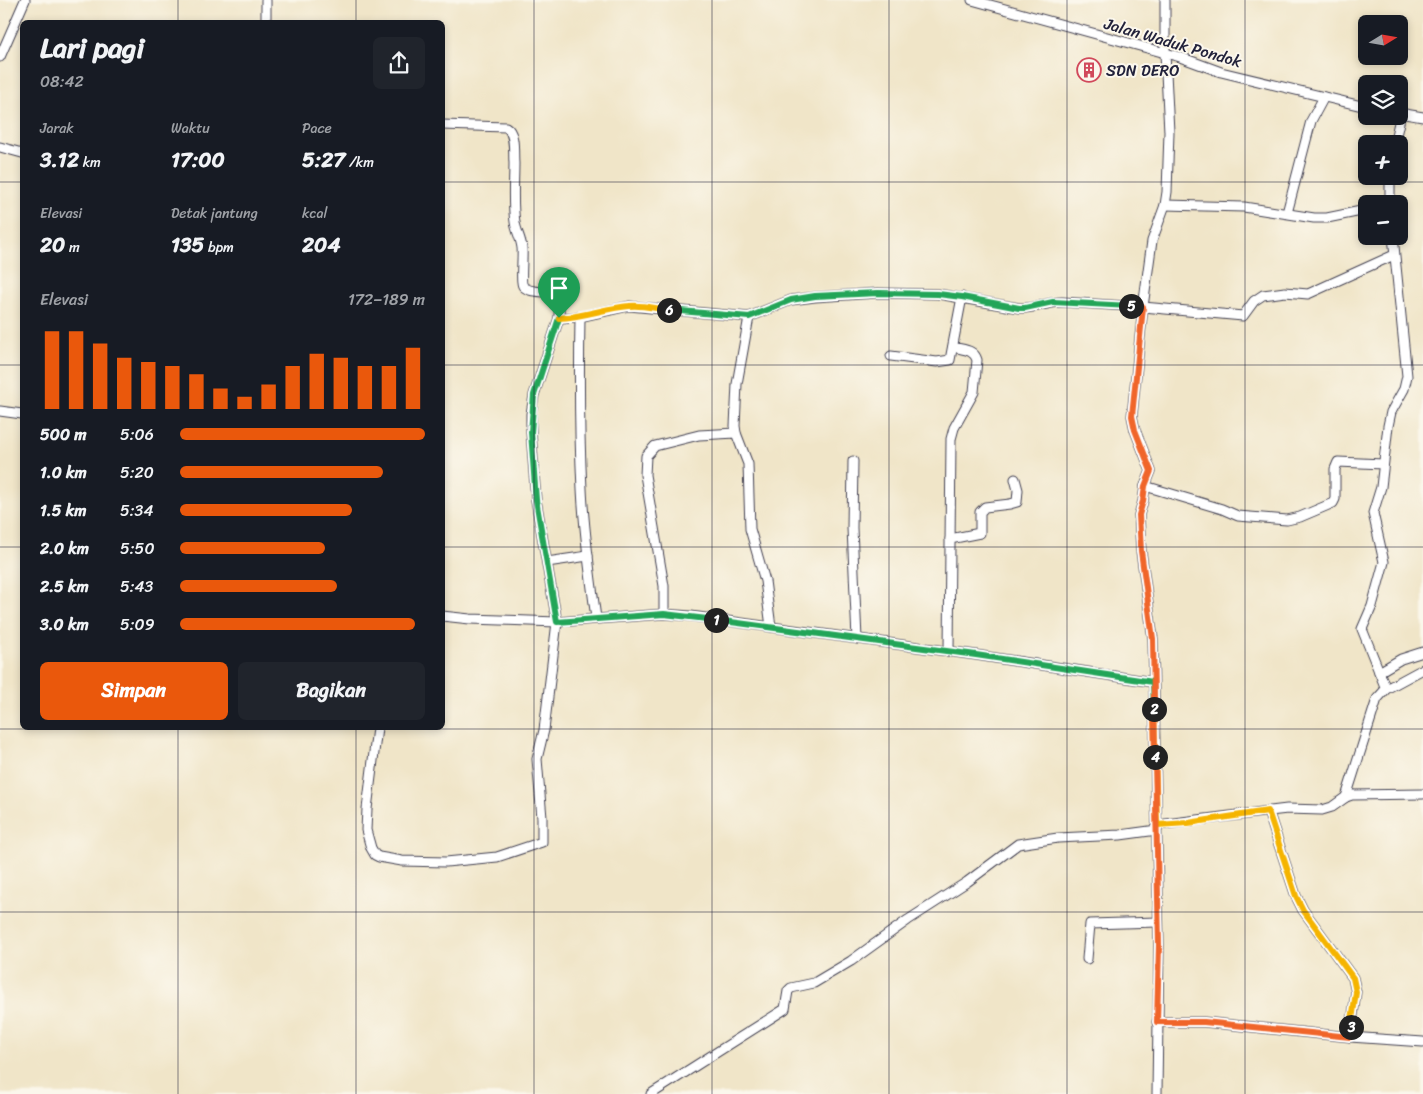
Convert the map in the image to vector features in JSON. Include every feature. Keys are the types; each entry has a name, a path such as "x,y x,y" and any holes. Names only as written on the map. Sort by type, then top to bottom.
{"street":[{"path":"0,58 25,0"},
{"path":"266,0 266,20"},
{"name":"Jalan Waduk Pondok","path":"972,0 1000,4 1165,53 1221,72 1358,105"},
{"path":"1157,1094 1158,922 1153,639 1139,515 1145,486 1151,471 1135,430 1132,416 1152,241 1166,205 1169,132 1165,53 1165,0"},
{"path":"1287,213 1311,120 1324,97"},
{"path":"1408,114 1423,117"},
{"path":"376,730 366,823 370,848 375,855 402,860 446,862 497,857 542,842 538,759 544,730 557,622 536,500 531,414 534,395 559,318 559,306 556,296 549,292 529,290 524,287 522,282 522,246 515,226 514,214 512,133 506,127 445,124"},
{"path":"0,148 20,153"},
{"path":"1166,205 1244,207 1314,218 1328,218 1358,212"},
{"path":"1386,689 1362,628 1370,613 1384,562 1373,513 1381,487 1391,412 1404,389 1407,376 1393,245"},
{"path":"559,318 580,317 629,306 749,317 783,303 815,296 878,293 938,294 1019,308 1053,302 1143,307 1243,316 1254,301 1263,295 1285,292 1308,294 1394,255"},
{"path":"891,356 948,362 952,359 962,297"},
{"path":"580,317 579,385 582,480 588,556 596,618"},
{"path":"749,317 737,384 736,433 748,464 750,529 765,581 771,627"},
{"path":"949,651 951,439 954,428 974,392 977,360 971,351 953,347"},
{"path":"0,410 20,414"},
{"path":"664,614 664,586 645,475 646,456 655,446 699,436 736,433"},
{"path":"853,461 852,528 857,639"},
{"path":"1145,486 1222,509 1238,516 1287,520 1300,517 1333,502 1335,499 1335,469 1338,462 1383,464"},
{"path":"950,539 980,533 980,512 985,507 1017,502 1018,490 1015,480"},
{"path":"547,562 588,556"},
{"path":"445,616 557,622 664,614 691,616 949,651 1153,682"},
{"path":"1380,672 1401,659 1423,652"},
{"path":"1346,797 1377,699 1386,689 1423,669"},
{"path":"652,1094 785,1009 791,988 814,983 851,961 908,920 967,882 1014,846 1026,842 1058,838 1120,835 1268,811 1287,809 1322,810 1332,807 1346,797 1360,795 1423,794"},
{"path":"1268,811 1296,896 1303,910 1353,978 1356,992 1350,1037"},
{"path":"1086,960 1090,924 1158,922"},
{"path":"1157,1022 1204,1022 1350,1037 1423,1042"}],"place":[{"name":"SDN DERO","path":"1089,70"}],"route":[{"path":"559,318 534,395 531,414 536,500 557,622 664,614 691,616 976,655 1153,682 1154,752 1157,825 1188,823 1268,811 1296,896 1303,910 1310,922 1350,972 1356,985 1356,1002 1350,1037 1204,1022 1157,1022 1159,945 1154,752 1153,639 1141,551 1139,515 1145,486 1151,471 1135,430 1132,416 1143,307 1053,302 1019,308 938,294 878,293 815,296 791,300 749,317 629,306 580,317 559,318"}]}
